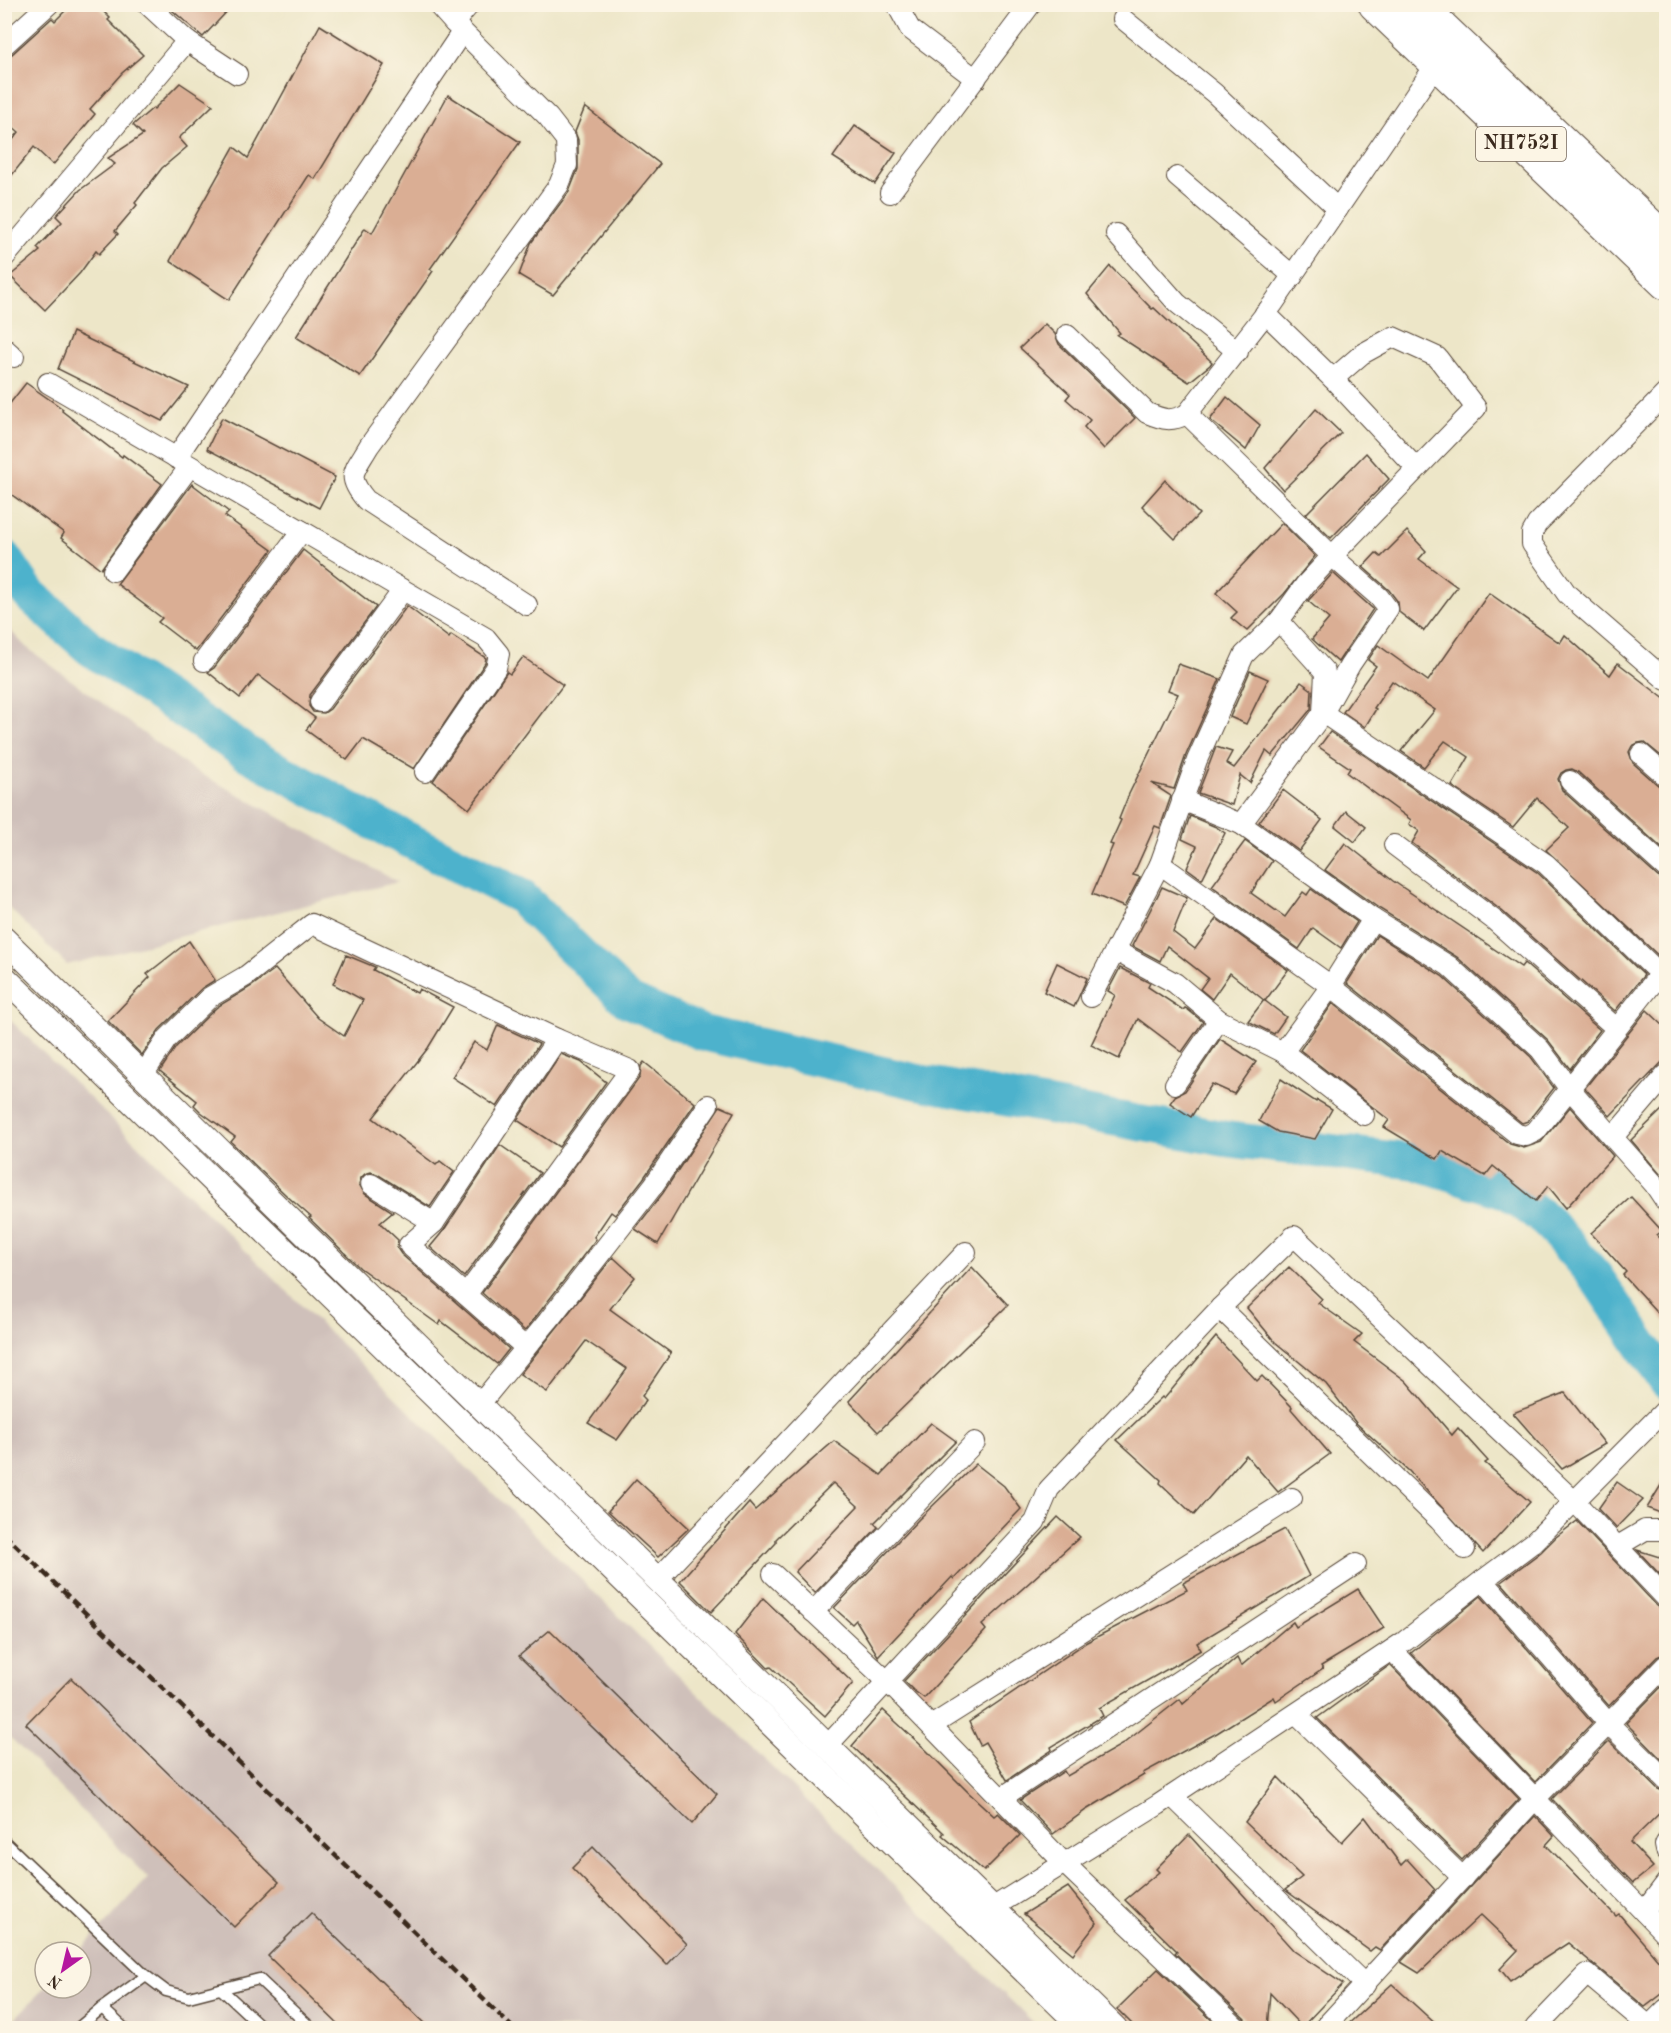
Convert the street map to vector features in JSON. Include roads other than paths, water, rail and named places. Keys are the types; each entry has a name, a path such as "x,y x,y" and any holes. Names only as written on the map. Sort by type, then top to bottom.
{"highway":[{"name":"NH752I","path":"1375,4 1666,284"},
{"name":"NH752I","path":"1418,4 1666,241"}],"street":[{"path":"4,45 49,4"},
{"path":"147,4 188,41 237,74"},
{"path":"437,4 548,117 566,140 567,165 559,185 369,446 354,472 354,485 366,500 527,605"},
{"path":"113,571 458,27 470,4"},
{"path":"900,4 898,7 910,29 976,79"},
{"path":"890,193 1032,4"},
{"path":"1123,19 1214,93 1338,209"},
{"path":"4,258 188,41"},
{"path":"1067,334 1147,413 1174,420 1187,414 1238,352 1293,276 1437,63"},
{"path":"1177,177 1293,276"},
{"path":"1116,234 1177,303 1238,352"},
{"path":"1265,313 1333,379 1416,468"},
{"path":"1091,997 1160,864 1197,760 1244,655 1279,621 1305,585 1332,556 1476,408 1437,357 1393,337 1362,354 1333,379"},
{"path":"48,383 486,638 500,654 496,668 425,772"},
{"path":"1666,393 1537,524 1532,533 1532,544 1567,594 1666,680"},
{"path":"1187,414 1332,556 1379,597 1388,609 1350,665 1323,713 1241,824"},
{"path":"204,661 302,531"},
{"path":"320,702 403,590"},
{"path":"1279,621 1325,672 1323,713"},
{"path":"1160,864 1331,986 1517,1134 1526,1136 1536,1131 1663,970 1546,864 1323,713"},
{"path":"1641,754 1666,776"},
{"path":"1570,781 1666,868"},
{"path":"1182,800 1241,824 1373,919 1449,966 1540,1049 1569,1088 1654,1184 1666,1202"},
{"path":"1394,845 1494,920 1616,1028"},
{"path":"1283,1052 1331,986 1373,919"},
{"path":"143,1075 167,1040 210,997 246,975 312,924 557,1039 630,1070 466,1295"},
{"path":"4,939 1115,2028"},
{"path":"1116,951 1175,983 1219,1020 1283,1052 1364,1115"},
{"path":"4,977 1083,2028"},
{"path":"1175,1084 1219,1020"},
{"path":"526,1348 409,1245 434,1223 557,1039"},
{"path":"1613,1137 1666,1075"},
{"path":"479,1405 653,1186 708,1105"},
{"path":"371,1184 434,1223"},
{"path":"827,1746 1035,1522 1048,1490 1220,1308 1294,1236 1575,1502 1666,1598"},
{"path":"657,1580 966,1252"},
{"path":"1220,1308 1439,1520 1465,1549"},
{"path":"992,1908 1172,1796 1392,1650 1534,1542 1666,1409"},
{"path":"813,1612 975,1442"},
{"path":"931,1726 1293,1498"},
{"path":"1618,1546 1645,1530 1666,1530"},
{"path":"1000,1798 1356,1564"},
{"path":"773,1574 887,1681 1064,1863 1237,2028"},
{"path":"1483,1580 1609,1724 1666,1780"},
{"path":"1392,1650 1666,1935"},
{"path":"1324,2028 1535,1799 1666,1665"},
{"path":"1296,1714 1463,1878"},
{"path":"1172,1796 1365,1985"},
{"path":"1666,1843 1666,1850"},
{"path":"1644,1912 1666,1883"},
{"path":"1535,2028 1587,1974 1649,2026 1666,2009"}],"lane":[{"path":"4,1841 146,1976 166,1991 189,1997 259,1979 311,2028"},
{"path":"78,2028 146,1976"},
{"path":"221,1989 263,2028"},
{"path":"102,2008 124,2028"}],"waterway":[{"path":"4,557 29,594 90,648 248,754 375,823 520,896 627,1000 703,1033 918,1082 1226,1139 1416,1162 1506,1191 1545,1219 1595,1276 1666,1381"}],"railway":[{"path":"4,1534 513,2028"}]}
